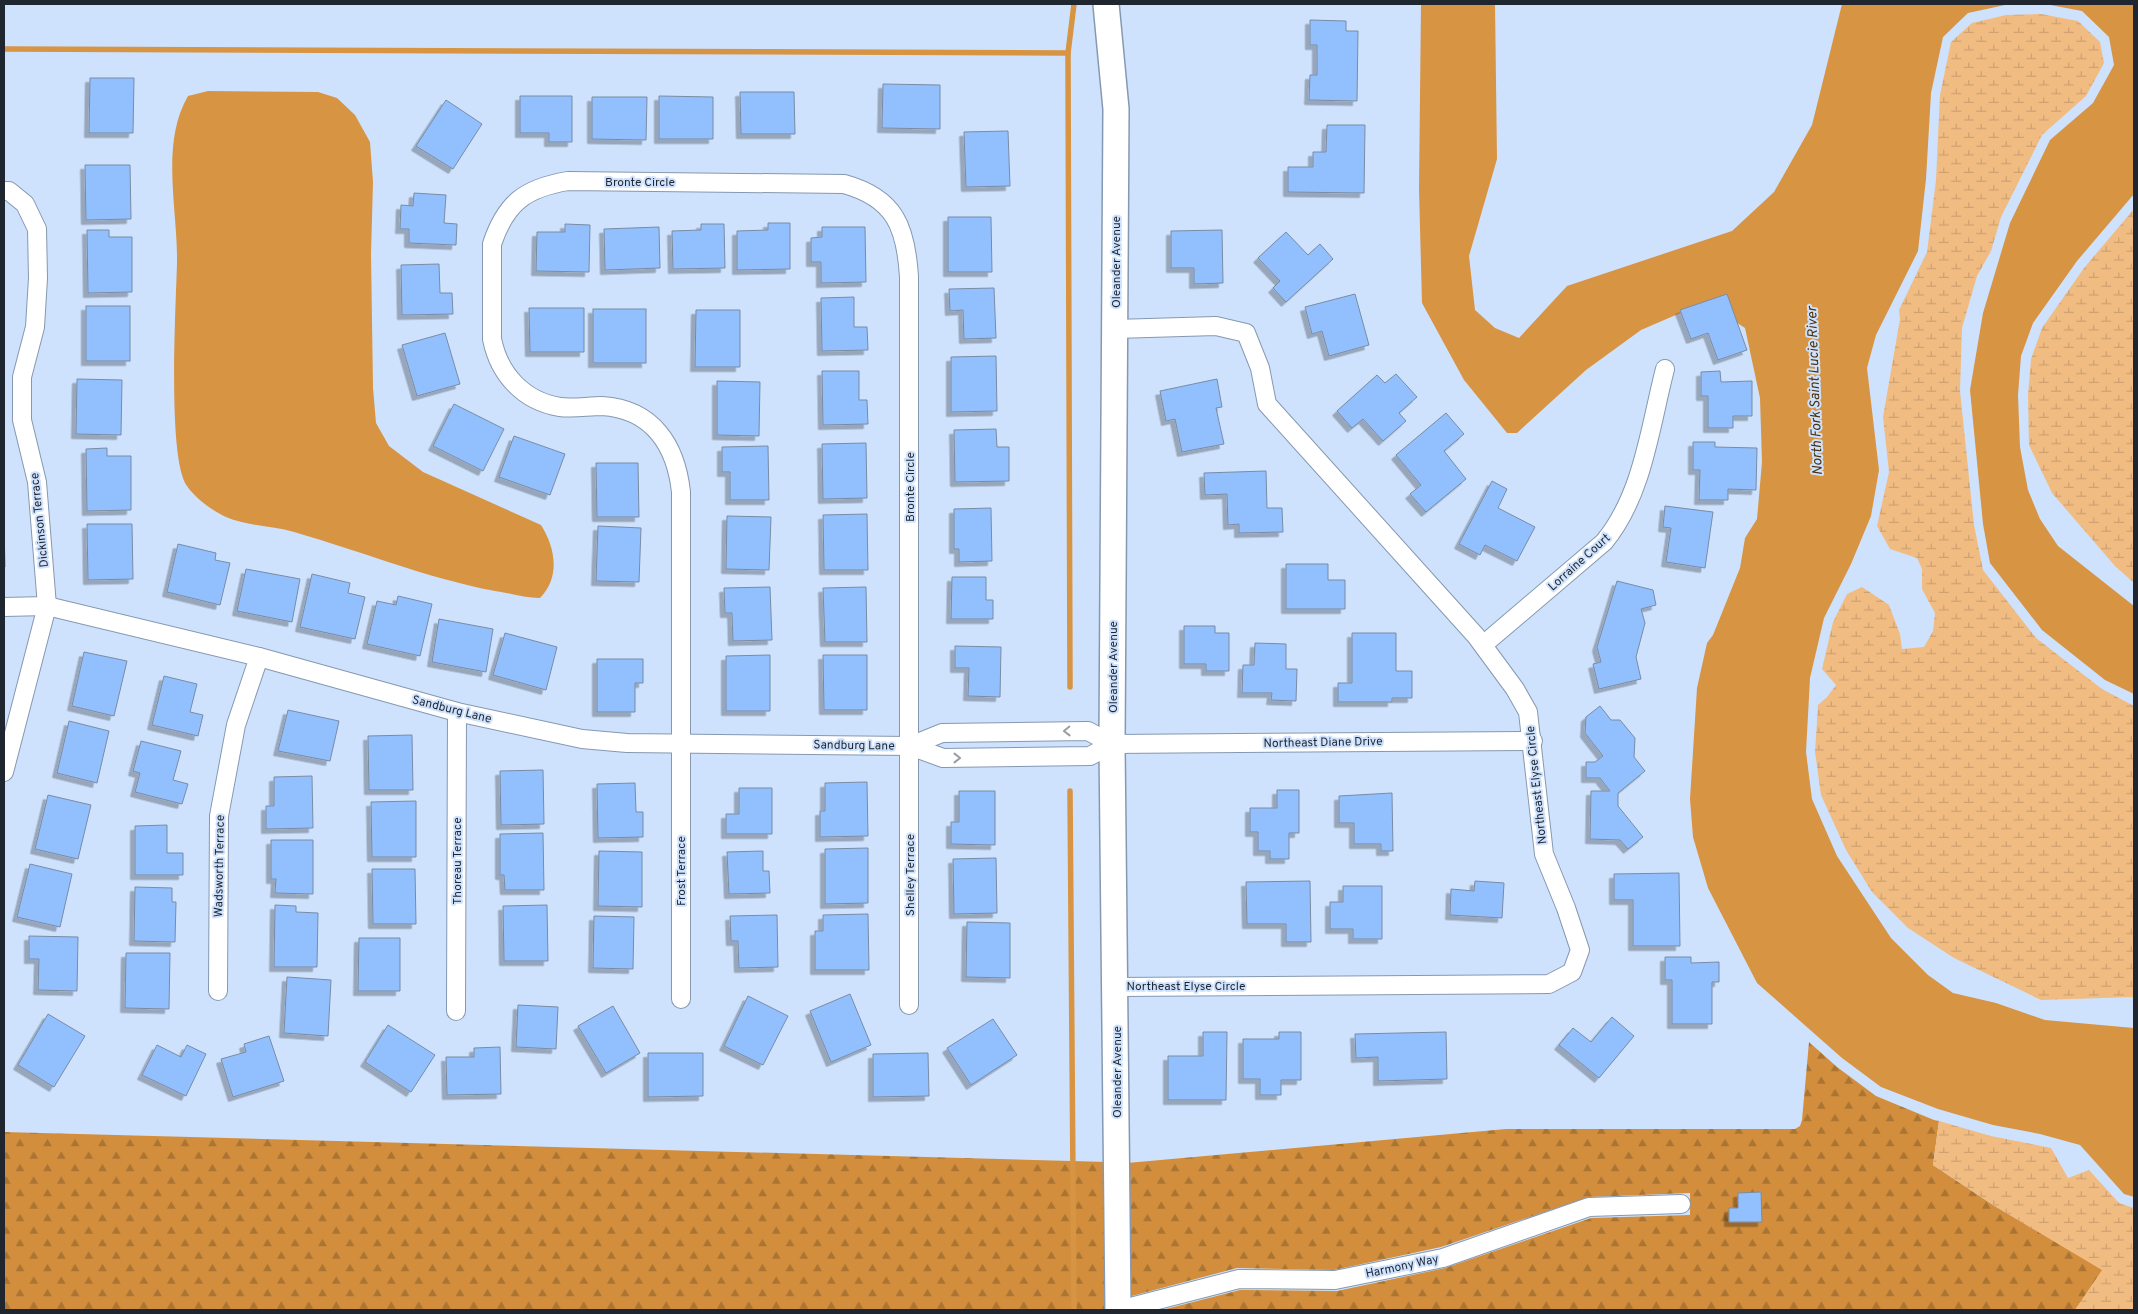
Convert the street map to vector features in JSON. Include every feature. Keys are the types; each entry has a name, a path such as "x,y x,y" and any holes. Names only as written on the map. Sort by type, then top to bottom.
{"street":[{"name":"Oleander Avenue","path":"1108,14 1116,109 1112,744 1119,1310"},
{"name":"Bronte Circle","path":"682,743 681,492 676,461 671,450 652,426 640,417 625,411 603,406 562,407 544,403 527,395 503,371 494,353 492,339 492,244 496,230 511,206 521,197 546,185 568,181 844,184 864,189 875,196 891,210 900,223 907,247 909,277 910,746"},
{"name":"Dickinson Terrace","path":"4,191 9,192 24,204 37,229 38,278 35,327 22,377 22,420 37,482 47,606 4,772"},
{"name":"Northeast Elyse Circle","path":"1115,329 1216,326 1246,333 1260,368 1267,404 1483,645 1515,689 1528,712 1533,741 1544,854 1566,908 1580,950 1572,972 1549,984 1116,987"},
{"name":"Lorraine Court","path":"1483,645 1604,542 1617,526 1638,476 1665,369"},
{"name":"Sandburg Lane","path":"4,607 47,606 258,657 457,712 582,739 627,743 910,746 942,758 1090,756 1112,744"},
{"name":"Wadsworth Terrace","path":"218,991 219,816 236,725 258,657"},
{"name":"Thoreau Terrace","path":"456,1011 457,712"},
{"name":"Sandburg Lane","path":"910,746 942,733 1088,731 1112,744"},
{"name":"Northeast Diane Drive","path":"1112,744 1533,741"},
{"name":"Frost Terrace","path":"681,999 682,743"},
{"name":"Shelley Terrace","path":"909,1004 910,746"},
{"name":"Harmony Way","path":"1119,1310 1239,1279 1335,1280 1443,1258 1590,1207 1681,1204"}],"green space":[{"path":"2041,14 2078,21 2100,42 2104,63 2086,96 2042,135 2001,217 1991,251 1977,276 1962,328 1960,391 1974,525 1983,570 2036,638 2102,689 2134,706 2134,997 2041,1000 1954,958 1908,928 1872,892 1846,850 1821,795 1815,752 1818,705 1836,685 1822,669 1833,622 1847,594 1862,587 1889,605 1900,634 1902,649 1924,647 1933,631 1935,613 1922,589 1922,569 1917,558 1890,549 1877,526 1889,472 1883,417 1900,319 1899,310 1927,252 1936,180 1940,95 1951,42 1972,23 2006,15"},
{"path":"2134,209 2134,583 2115,566 2052,493 2029,445 2028,395 2031,359 2042,328 2084,268"},
{"path":"1809,1042 1837,1067 1876,1096 1939,1121 1933,1165 1993,1205 2103,1270 2075,1310 1162,1310 1240,1290 1337,1291 1445,1268 1591,1218 1690,1215 1690,1193 1589,1197 1441,1247 1334,1270 1237,1268 1128,1297 1127,1163 1506,1129 1795,1129 1800,1126 1802,1120"},
{"path":"1939,1121 1991,1136 2051,1148 2068,1178 2089,1170 2119,1203 2134,1208 2134,1310 2075,1310 2102,1270 1993,1205 1933,1165"},
{"path":"4,1132 1108,1162 1109,1310 4,1310"}],"water":[{"name":"North Fork Saint Lucie River","path":"1421,4 1495,4 1497,159 1469,256 1475,310 1495,328 1519,338 1567,286 1732,231 1774,192 1812,125 1842,4 2024,4 2005,5 1968,13 1943,37 1931,93 1926,179 1918,251 1876,335 1867,368 1879,470 1871,516 1851,564 1824,618 1810,678 1806,752 1812,799 1837,856 1891,938 1928,975 1953,993 1996,1003 2045,1020 2134,1028 2134,1197 2124,1194 2080,1145 2040,1134 1993,1125 1938,1109 1881,1087 1842,1058 1757,983 1708,888 1693,837 1690,799 1697,688 1707,643 1713,635 1740,568 1745,538 1757,519 1762,462 1760,398 1745,328 1722,313 1685,311 1641,330 1586,370 1517,433 1507,433 1464,380 1422,303 1419,189"},
{"path":"2045,4 2134,4 2134,194 2077,261 2033,323 2021,356 2018,395 2020,447 2028,490 2040,519 2058,546 2134,606 2134,694 2105,680 2042,630 1990,563 1983,524 1970,390 1983,313 2010,223 2050,140 2093,103 2114,65 2109,37 2082,11"},
{"path":"208,91 318,92 337,98 355,115 370,142 373,182 371,254 373,388 376,423 389,446 423,472 541,525 550,543 554,562 551,581 547,590 540,598 469,586 419,572 319,539 277,528 234,520 210,508 199,500 187,486 181,470 177,446 175,414 174,344 177,243 172,156 180,115 188,96"}],"building":[{"path":"1310,20 1346,21 1346,31 1358,31 1357,101 1309,100 1310,75 1317,75 1317,45 1310,45"},
{"path":"90,78 134,78 133,133 89,133"},
{"path":"883,84 940,85 940,129 882,128"},
{"path":"740,92 794,92 795,134 741,134"},
{"path":"520,96 572,96 572,142 549,142 549,133 520,133"},
{"path":"659,96 713,97 713,139 659,139"},
{"path":"592,97 647,97 646,140 592,139"},
{"path":"446,100 482,124 453,169 416,146"},
{"path":"1327,125 1365,125 1364,193 1288,192 1288,167 1313,167 1313,152 1326,152"},
{"path":"1008,131 1010,186 966,187 964,132"},
{"path":"85,165 130,165 131,219 86,220"},
{"path":"414,193 446,195 444,223 457,224 456,245 409,243 409,229 400,229 401,205 413,206"},
{"path":"948,217 991,217 992,272 948,272"},
{"path":"768,223 790,223 790,269 737,270 737,231 768,230"},
{"path":"565,224 590,225 589,272 536,271 537,232 565,232"},
{"path":"701,224 724,224 725,268 673,269 672,231 701,230"},
{"path":"659,227 660,268 605,270 604,229"},
{"path":"822,227 865,227 866,282 821,283 821,262 811,262 811,238 822,237"},
{"path":"87,230 109,230 109,237 132,237 132,292 88,293"},
{"path":"1222,230 1223,283 1194,284 1194,268 1171,268 1171,231"},
{"path":"1286,232 1308,255 1320,244 1333,259 1286,302 1273,288 1280,281 1258,258"},
{"path":"439,264 440,293 452,293 453,314 402,315 401,265"},
{"path":"994,288 996,338 964,339 963,310 950,311 949,289"},
{"path":"1355,294 1369,345 1329,356 1322,331 1312,334 1305,307"},
{"path":"1727,294 1747,350 1718,360 1708,333 1691,339 1680,310"},
{"path":"854,297 854,327 867,327 868,350 822,351 821,298"},
{"path":"86,306 130,306 130,361 86,361"},
{"path":"529,308 584,308 584,352 530,352"},
{"path":"593,309 646,309 646,363 593,363"},
{"path":"696,310 740,310 740,367 695,367"},
{"path":"445,333 460,384 417,396 402,345"},
{"path":"996,356 997,411 951,412 951,357"},
{"path":"822,371 859,371 859,400 867,400 868,424 823,425"},
{"path":"1720,371 1721,382 1752,381 1752,416 1733,416 1733,428 1708,428 1708,396 1701,396 1701,372"},
{"path":"1396,374 1417,397 1399,413 1406,421 1383,441 1363,419 1352,428 1337,411 1377,375 1385,383"},
{"path":"77,379 122,380 121,435 76,434"},
{"path":"1217,379 1222,407 1216,408 1224,444 1182,452 1175,419 1166,421 1160,391"},
{"path":"717,381 760,382 759,436 717,435"},
{"path":"454,404 504,429 483,471 433,446"},
{"path":"1446,413 1464,434 1444,451 1466,479 1426,512 1410,494 1421,485 1396,455"},
{"path":"996,429 997,447 1009,447 1009,481 955,482 954,430"},
{"path":"514,436 565,454 550,495 499,477"},
{"path":"1693,442 1715,442 1715,447 1757,448 1756,490 1728,489 1728,500 1699,500 1700,470 1693,470"},
{"path":"866,443 867,498 823,499 822,444"},
{"path":"768,446 769,500 730,500 730,472 722,472 722,447"},
{"path":"107,448 107,456 131,456 131,510 87,511 86,449"},
{"path":"596,463 638,463 639,517 597,517"},
{"path":"1266,471 1267,508 1282,508 1283,532 1239,533 1239,524 1228,525 1227,494 1205,495 1204,473"},
{"path":"1492,481 1507,489 1498,508 1535,527 1517,561 1485,545 1480,555 1459,544"},
{"path":"1665,506 1713,512 1705,568 1666,562 1671,528 1663,527"},
{"path":"991,508 992,561 959,562 959,549 954,549 954,509"},
{"path":"867,514 868,570 824,570 823,515"},
{"path":"727,516 771,517 769,570 726,569"},
{"path":"4,523 5,567 4,567"},
{"path":"87,524 132,524 133,579 88,580"},
{"path":"598,526 641,528 639,582 596,581"},
{"path":"178,544 216,553 215,560 230,563 220,605 167,592"},
{"path":"1286,564 1328,564 1328,580 1345,580 1345,609 1286,609"},
{"path":"246,569 300,579 292,622 237,611"},
{"path":"312,574 350,583 348,593 365,597 355,639 300,627"},
{"path":"952,577 986,577 986,600 993,600 993,619 951,619"},
{"path":"1617,581 1653,590 1656,605 1641,609 1645,623 1636,657 1641,679 1599,689 1593,664 1601,662 1597,647"},
{"path":"770,587 772,640 733,641 732,613 725,613 724,588"},
{"path":"866,587 867,642 825,642 823,588"},
{"path":"398,596 432,604 420,656 367,644 377,601 396,605"},
{"path":"439,619 493,629 486,672 432,662"},
{"path":"1184,626 1215,626 1215,633 1229,633 1229,671 1206,671 1206,664 1184,664"},
{"path":"505,633 557,647 546,690 493,675"},
{"path":"1352,633 1396,633 1396,671 1412,671 1412,698 1392,698 1392,702 1338,702 1338,683 1352,683"},
{"path":"1255,643 1286,644 1286,669 1297,669 1296,701 1271,700 1272,693 1242,693 1243,665 1254,665"},
{"path":"955,646 1001,647 1000,697 968,696 969,668 955,668"},
{"path":"84,652 127,661 114,716 72,706"},
{"path":"770,655 770,711 726,711 726,656"},
{"path":"823,655 867,655 867,710 824,710"},
{"path":"597,659 643,659 643,683 635,683 635,712 597,712"},
{"path":"164,676 197,684 190,712 203,715 198,736 152,725"},
{"path":"1600,706 1611,720 1620,720 1635,738 1634,757 1645,771 1618,793 1618,806 1643,837 1628,849 1620,840 1590,839 1591,791 1610,791 1600,778 1586,778 1586,762 1595,762 1603,756 1585,733 1586,717"},
{"path":"288,710 339,721 330,761 278,751"},
{"path":"69,721 109,731 97,783 57,773"},
{"path":"412,735 413,790 369,790 368,736"},
{"path":"141,741 181,751 173,780 188,784 182,804 135,792 140,773 133,771"},
{"path":"543,770 544,824 501,825 500,771"},
{"path":"312,776 313,828 266,829 266,806 274,806 274,777"},
{"path":"867,782 868,836 820,837 820,811 825,811 825,783"},
{"path":"635,783 636,812 643,812 643,837 598,838 597,784"},
{"path":"739,788 772,788 772,834 726,834 726,814 739,814"},
{"path":"1277,790 1299,790 1299,833 1289,833 1289,859 1270,859 1270,851 1258,851 1258,832 1250,832 1250,808 1277,808"},
{"path":"959,791 995,791 995,845 951,844 951,822 959,822"},
{"path":"1392,793 1393,851 1381,851 1381,844 1354,844 1354,823 1339,823 1339,796"},
{"path":"48,795 91,805 78,859 35,849"},
{"path":"416,801 416,857 372,857 371,802"},
{"path":"167,825 167,853 183,853 183,875 135,875 135,826"},
{"path":"543,833 544,890 505,890 504,875 500,875 500,834"},
{"path":"271,840 313,840 313,894 275,893 276,879 271,879"},
{"path":"868,848 868,903 825,904 825,849"},
{"path":"599,851 642,852 642,907 598,906"},
{"path":"763,851 763,871 769,871 770,893 729,894 727,852"},
{"path":"996,858 997,913 954,914 953,859"},
{"path":"30,864 72,874 60,927 17,917"},
{"path":"372,869 415,869 416,924 373,924"},
{"path":"1679,873 1680,946 1633,946 1633,900 1614,900 1614,874"},
{"path":"1310,881 1311,942 1286,942 1286,924 1247,924 1246,882"},
{"path":"1475,881 1504,883 1502,918 1450,915 1451,889 1474,891"},
{"path":"1343,886 1382,886 1382,939 1353,939 1353,929 1330,929 1330,902 1343,902"},
{"path":"135,887 172,888 172,902 176,902 175,942 134,941"},
{"path":"275,905 296,906 296,912 318,913 317,967 274,967"},
{"path":"547,905 548,961 504,961 503,906"},
{"path":"868,914 869,970 815,970 815,931 823,931 823,915"},
{"path":"777,915 778,967 739,968 738,941 731,941 730,916"},
{"path":"594,916 634,917 633,969 593,968"},
{"path":"967,922 1010,923 1010,978 966,977"},
{"path":"29,936 78,937 77,991 38,990 39,959 29,959"},
{"path":"359,938 400,938 400,991 358,991"},
{"path":"126,953 170,953 169,1009 125,1008"},
{"path":"1665,957 1691,957 1691,963 1719,962 1719,982 1712,982 1712,1024 1672,1024 1672,980 1665,980"},
{"path":"287,977 331,980 328,1036 284,1033"},
{"path":"850,994 871,1045 831,1062 810,1011"},
{"path":"748,996 788,1016 763,1065 724,1046"},
{"path":"518,1005 558,1007 556,1049 516,1047"},
{"path":"613,1006 640,1053 606,1073 578,1026"},
{"path":"48,1014 85,1036 54,1087 18,1065"},
{"path":"1612,1017 1634,1036 1599,1078 1559,1045 1573,1028 1591,1042"},
{"path":"993,1019 1017,1055 971,1085 947,1048"},
{"path":"388,1025 435,1055 411,1092 365,1062"},
{"path":"1203,1032 1227,1032 1226,1100 1168,1100 1168,1056 1203,1056"},
{"path":"1279,1032 1301,1032 1301,1080 1281,1080 1281,1095 1260,1095 1260,1079 1243,1079 1243,1039 1279,1039"},
{"path":"1446,1032 1447,1079 1378,1081 1378,1057 1356,1058 1355,1034"},
{"path":"269,1036 284,1081 233,1097 221,1059 246,1052 244,1044"},
{"path":"157,1045 181,1057 187,1045 206,1054 186,1096 142,1075"},
{"path":"500,1047 501,1094 447,1095 446,1057 474,1057 474,1048"},
{"path":"648,1053 703,1053 703,1096 648,1097"},
{"path":"928,1053 929,1096 873,1097 873,1054"},
{"path":"1761,1192 1762,1222 1729,1222 1729,1208 1738,1208 1738,1193"}],"waterway":[{"path":"1070,687 1068,53 1074,4"},
{"path":"4,49 1068,53"},
{"path":"1070,791 1074,1310"}]}
